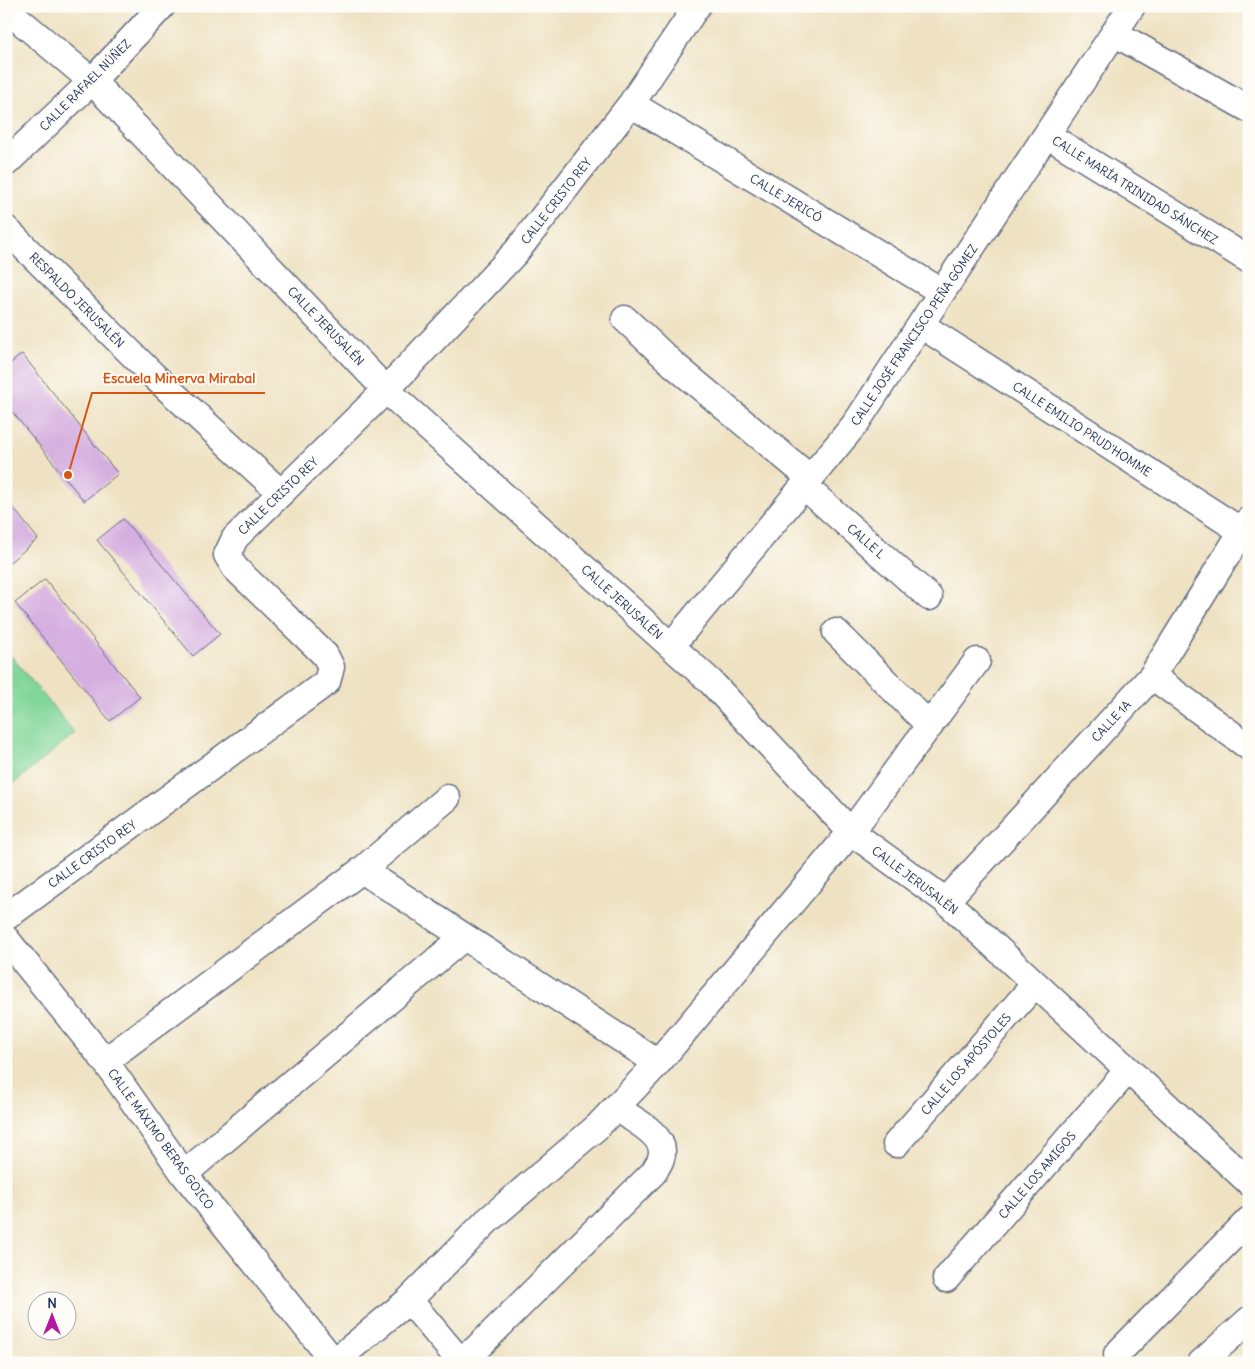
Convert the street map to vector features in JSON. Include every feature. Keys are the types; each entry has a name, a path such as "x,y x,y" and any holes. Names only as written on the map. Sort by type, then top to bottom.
{"street":[{"name":"CALLE RAFAEL NÚÑEZ","path":"6,163 92,81 162,6"},
{"name":"CALLE CRISTO REY","path":"6,917 327,682 331,667 325,656 235,568 227,555 235,538 386,390 516,252 631,104 697,6"},
{"name":"CALLE JOSÉ FRANCISCO PEÑA GÓMEZ","path":"671,646 856,423 1132,6"},
{"name":"CALLE JERUSALÉN","path":"6,8 92,81 386,390 711,682 851,832 946,900 1248,1179"},
{"path":"1114,34 1249,109"},
{"name":"CALLE JERICÓ","path":"631,104 942,292"},
{"name":"CALLE MARÍA TRINIDAD SÁNCHEZ","path":"1047,135 1249,260"},
{"name":"RESPALDO JERUSALÉN","path":"6,229 154,376 281,493"},
{"name":"CALLE L","path":"625,319 807,482 929,597"},
{"name":"CALLE EMILIO PRUD'HOMME","path":"921,325 1246,526"},
{"name":"CALLE 1A","path":"946,900 1152,676 1246,526"},
{"path":"836,632 930,726"},
{"path":"335,1362 409,1300 487,1220 597,1127 658,1063 851,832 977,661"},
{"path":"1152,676 1249,746"},
{"path":"105,1061 362,870 447,798"},
{"path":"362,870 658,1063"},
{"path":"184,1174 464,937"},
{"name":"CALLE MÁXIMO BERAS GOICO","path":"6,939 105,1061 184,1174 335,1362"},
{"name":"CALLE LOS APÓSTOLES","path":"896,1144 1036,984"},
{"name":"CALLE LOS AMIGOS","path":"946,1279 1128,1070"},
{"path":"409,1300 455,1355 465,1356 476,1350 654,1172 662,1157 662,1146 652,1131 615,1108"},
{"path":"1117,1354 1249,1220"},
{"path":"1202,1363 1249,1320"}],"green space":[{"path":"6,650 75,733 6,790"}],"building":[{"path":"22,354 118,474 84,501 6,404 6,367"},
{"path":"6,499 38,539 6,565"},
{"path":"123,519 220,634 193,656 97,540"},
{"path":"45,579 140,697 110,721 15,603"}],"place":[{"name":"Escuela Minerva Mirabal","path":"68,475"}]}
